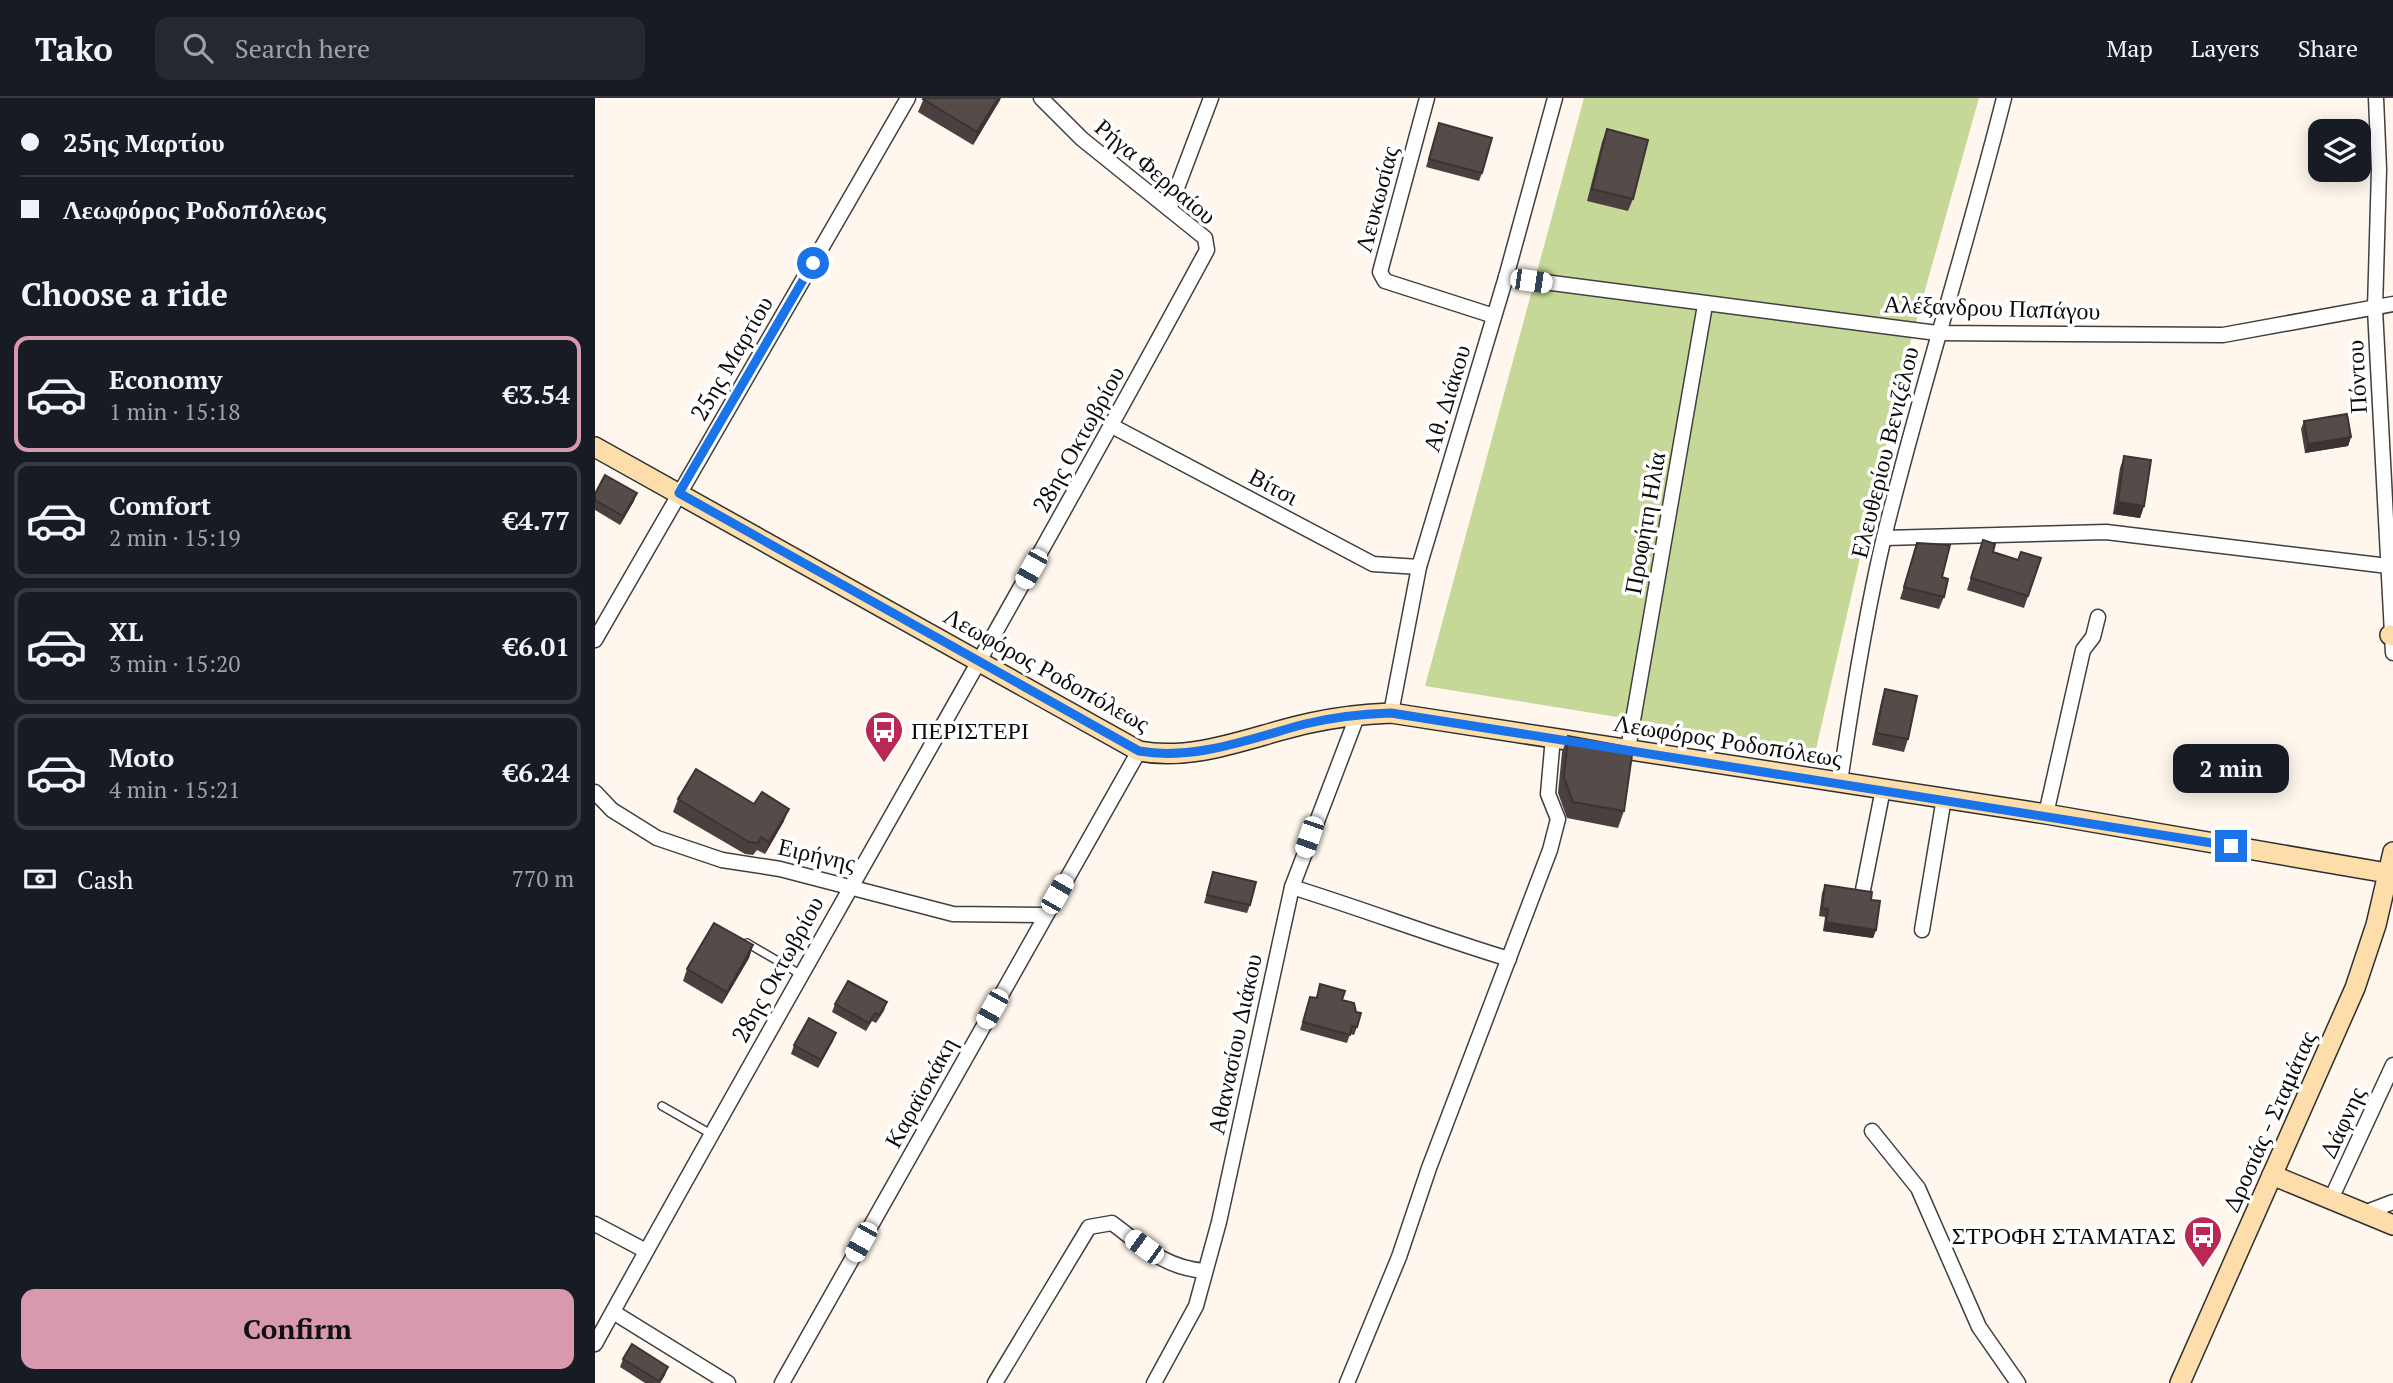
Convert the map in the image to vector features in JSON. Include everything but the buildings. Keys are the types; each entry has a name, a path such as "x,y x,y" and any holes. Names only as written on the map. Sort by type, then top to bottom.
{"street":[{"name":"25ης Μαρτίου","path":"595,640 908,98"},
{"name":"Ρήγα Φερραίου","path":"1041,98 1082,139 1205,238 1207,250"},
{"path":"1169,209 1211,98"},
{"name":"Λευκωσίας","path":"1427,98 1380,272 1384,281 1495,316"},
{"name":"Αθ. Διάκου","path":"1391,713 1419,567 1495,316 1555,98"},
{"name":"Ελευθερίου Βενιζέλου","path":"1840,782 1862,638 1884,538 1937,333 2004,98"},
{"name":"Πόντου","path":"2376,98 2379,169 2375,309 2392,641"},
{"name":"28ης Οκτωβρίου","path":"595,1344 849,886 1112,426 1207,250"},
{"name":"Αλέξανδρου Παπάγου","path":"1506,277 1705,305 1937,333 2223,335 2393,304"},
{"name":"Προφήτη Ηλία","path":"1628,749 1705,305"},
{"name":"Βίτσι","path":"1112,426 1373,564 1419,567"},
{"name":"Λεωφόρος Ροδοπόλεως","path":"595,447 1139,751 1157,754 1187,753 1358,714 1391,713 2046,814 2387,873"},
{"path":"1884,538 2106,532 2388,566"},
{"path":"2046,814 2083,650 2093,637 2098,617"},
{"name":"Αθανασίου Διάκου","path":"1154,1383 1196,1306 1219,1222 1292,887 1358,714"},
{"path":"1347,1383 1399,1257 1429,1168 1537,887 1558,819 1548,794 1553,737"},
{"name":"Καραϊσκάκη","path":"782,1383 1139,751"},
{"path":"1863,890 1883,789"},
{"name":"Ειρήνης","path":"595,792 612,810 657,838 722,860 849,886 953,914 1045,915"},
{"path":"1922,930 1944,799"},
{"name":"Δροσιάς - Σταμάτας","path":"2180,1383 2365,964 2393,852"},
{"path":"1292,887 1395,919 1423,934 1509,959"},
{"name":"Δάφνης","path":"2331,1199 2393,1065"},
{"path":"1872,1131 1918,1188 1979,1327 2018,1383"},
{"path":"2272,1175 2393,1225"},
{"path":"2364,1213 2393,1202"},
{"path":"995,1383 1089,1227 1112,1223 1160,1258 1181,1269 1205,1271"},
{"path":"595,1224 646,1251"},
{"path":"613,1312 728,1383"}],"lane":[{"path":"747,943 800,974"},
{"path":"661,1106 711,1134"}],"green space":[{"path":"1584,98 1979,98 1907,354 1816,749 1425,686"}],"place":[{"name":"ΠΕΡΙΣΤΕΡΙ","path":"884,764"},
{"name":"ΣΤΡΟΦΗ ΣΤΑΜΑΤΑΣ","path":"2203,1269"}],"route":[{"path":"813,263 679,493 1139,751 1172,755 1187,753 1308,723 1358,714 1391,713 2046,814 2231,846"}]}
